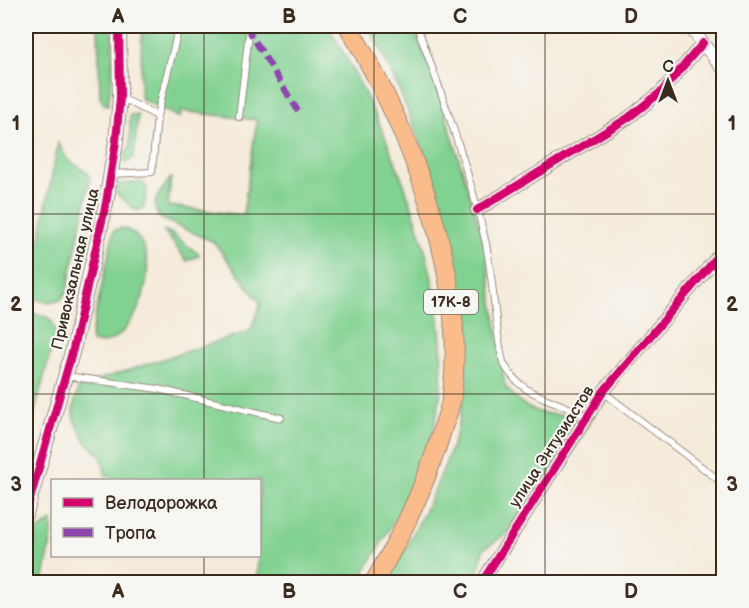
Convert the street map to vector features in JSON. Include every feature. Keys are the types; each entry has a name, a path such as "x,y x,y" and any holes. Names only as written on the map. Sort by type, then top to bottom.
{"main road":[{"name":"17К-8","path":"348,26 373,68 411,156 442,259 450,294 453,334 452,396 428,476 400,538 374,582"}],"street":[{"name":"Привокзальная улица","path":"26,513 66,376 106,203 120,97 119,26"},
{"path":"689,26 723,70"},
{"path":"477,210 628,118 661,92 703,43"},
{"name":"улица Энтузиастов","path":"482,582 603,392 723,249"}],"lane":[{"path":"110,174 153,172 157,116 179,26"},
{"path":"239,117 249,33 246,26"},
{"path":"417,26 446,103 477,210 486,246 499,345 509,375 524,389 542,399 570,406 588,418"},
{"path":"120,97 157,116"},
{"path":"66,376 158,389 281,418"},
{"path":"603,392 723,483"}],"green space":[{"path":"98,26 112,26 113,68 108,105 104,104 100,97"},
{"path":"142,26 328,26 372,109 411,204 426,253 436,302 441,350 440,396 436,420 420,469 397,516 358,582 257,582 258,557 261,557 261,479 116,479 106,476 101,456 87,443 74,420 73,409 79,386 250,331 261,304 214,242 160,218 155,206 158,196 171,177 168,206 243,215 257,120 181,111 180,118 143,100 140,96"},
{"path":"368,26 412,26 435,79 485,245 505,386 515,397 534,410 555,414 594,415 560,471 534,507 502,537 484,548 475,582 386,582 426,509 451,450 465,385 464,334 457,279 445,223 428,167 389,67"},
{"path":"130,115 138,115 134,157 125,164 124,153 130,148"},
{"path":"58,143 67,159 88,173 90,181 67,291 61,300 49,303 29,297"},
{"path":"143,182 147,189 144,208 136,211 116,193 118,184"},
{"path":"123,228 138,238 146,255 147,275 143,297 134,317 122,332 108,342 92,342 91,336 114,230"},
{"path":"164,231 171,233 200,255 187,261"},
{"path":"27,313 46,316 52,322 56,332 26,444"},
{"path":"51,522 51,542 43,582 26,582 37,531"}],"marked path":[{"path":"246,26 298,111"}],"cycle path":[{"path":"26,513 73,349 106,203 120,97 119,26"},
{"path":"477,210 628,118 661,92 703,43"},
{"path":"482,582 603,392 724,249"}]}
